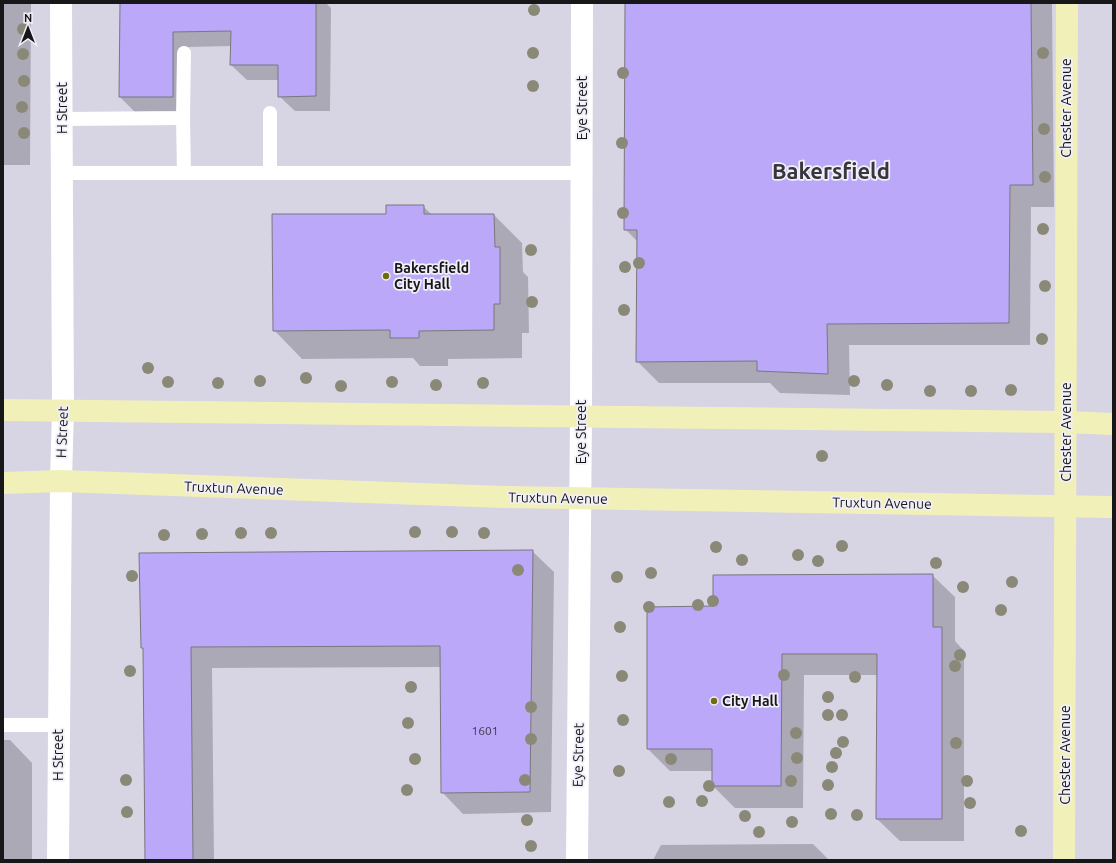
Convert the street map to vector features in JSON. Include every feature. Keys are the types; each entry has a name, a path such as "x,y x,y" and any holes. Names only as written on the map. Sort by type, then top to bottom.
{"main road":[{"name":"Chester Avenue","path":"1064,860 1067,3"},
{"path":"3,410 1065,422 1113,424"},
{"name":"Truxtun Avenue","path":"3,483 61,481 504,498 1113,507"}],"street":[{"name":"H Street","path":"58,860 61,481 63,410 61,3"},
{"name":"Eye Street","path":"577,860 581,417 582,3"}],"lane":[{"path":"184,53 184,173"},
{"path":"270,113 270,173"},
{"path":"62,119 183,118"},
{"path":"62,173 582,173"},
{"path":"3,725 59,725"}],"shaded area":[{"path":"3,3 1113,3 1113,860 3,860"}],"building":[{"path":"120,3 316,3 316,96 278,97 278,65 230,65 231,31 173,32 173,97 119,97"},
{"path":"625,3 1031,3 1033,185 1010,185 1009,323 827,324 828,374 757,371 757,361 636,362 637,230 624,230"},
{"name":"Bakersfield City Hall","path":"386,205 424,205 424,214 494,214 495,247 500,247 500,304 494,304 494,330 419,331 419,338 390,338 390,330 273,331 272,214 386,214"},
{"path":"533,550 530,792 441,793 440,646 191,647 193,860 145,860 143,648 141,648 139,553"},
{"name":"City Hall","path":"933,574 933,627 942,627 942,819 876,819 877,654 782,654 781,786 712,786 712,749 647,749 647,607 713,606 713,575"}],"place":[{"name":"Bakersfield City Hall","path":"386,276"},
{"name":"City Hall","path":"714,701"}],"district":[{"name":"Bakersfield","path":"831,170"}]}
